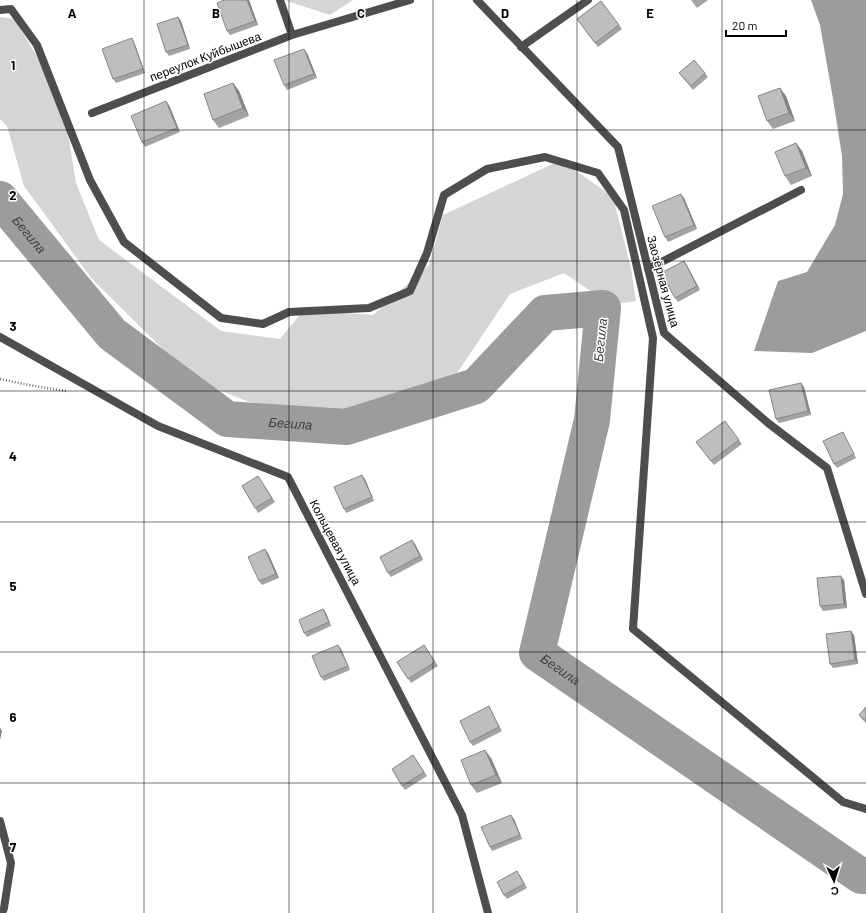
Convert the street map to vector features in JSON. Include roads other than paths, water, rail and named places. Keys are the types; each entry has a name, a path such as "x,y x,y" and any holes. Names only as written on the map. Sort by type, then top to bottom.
{"street":[{"path":"280,0 292,35 410,0"},
{"name":"Заозёрная улица","path":"477,0 618,148 664,333 768,423 827,468 866,594"},
{"path":"521,47 588,0"},
{"path":"0,10 11,9 37,45 90,180 124,242 221,318 263,324 289,312 369,308 410,291 427,253 444,195 487,169 545,157 598,173 624,210 653,338 633,628 843,802 866,809"},
{"name":"переулок Куйбышева","path":"92,113 292,35"},
{"path":"648,269 801,190"},
{"name":"Кольцевая улица","path":"0,337 158,426 288,477 462,815 488,913"},
{"path":"0,821 11,863 2,913"}],"waterway":[{"name":"Бегила","path":"0,199 112,334 227,419 346,427 476,386 545,313 603,308 592,420 537,653 861,876 866,876"}]}
